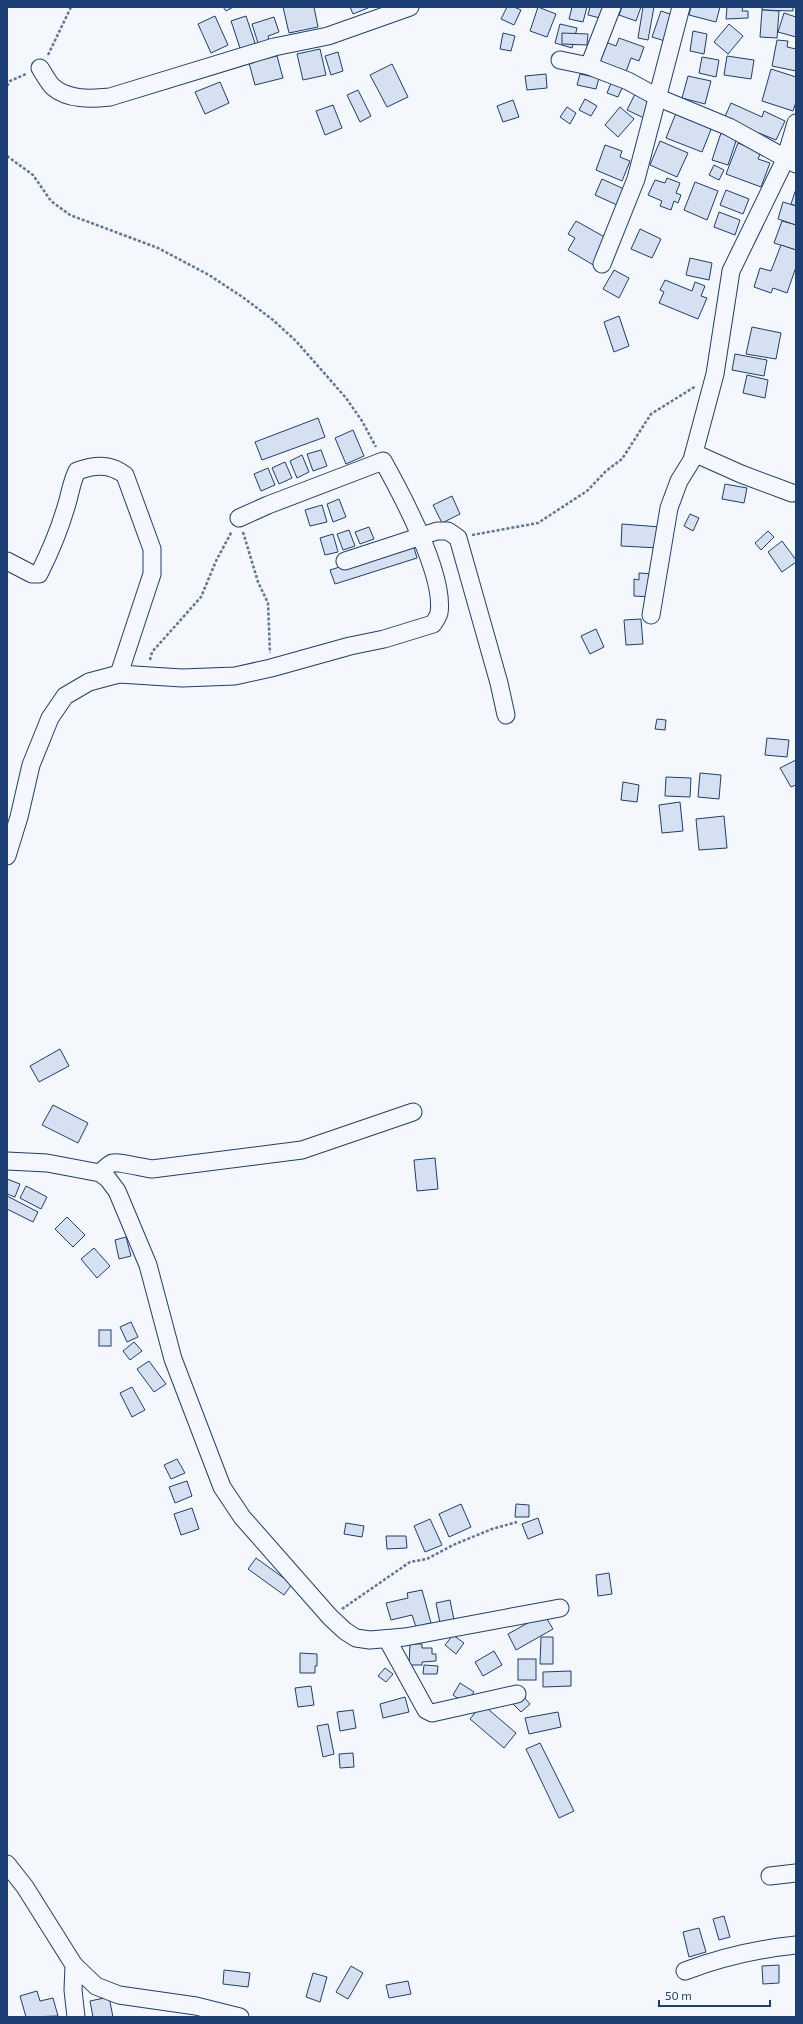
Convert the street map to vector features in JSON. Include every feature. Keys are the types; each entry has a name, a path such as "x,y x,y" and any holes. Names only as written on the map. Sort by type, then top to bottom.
{"street":[{"path":"40,68 52,86 68,95 91,99 110,96 274,47 328,36 410,7"},
{"path":"589,66 612,7"},
{"path":"602,264 636,179 659,98 681,7"},
{"path":"560,60 589,66 628,81 659,98 729,127 790,162"},
{"path":"651,615 670,508 679,481 692,460 715,374 731,271 790,162 796,123"},
{"path":"694,453 741,474 792,493"},
{"path":"7,856 19,817 31,764 50,718 65,696 89,682 119,674 182,678 234,676 271,668 350,646 384,639 433,624 438,615 439,600 435,578 408,506 383,461 268,505 239,518"},
{"path":"7,561 32,574 39,574 55,542 67,505 71,482 76,471 91,466 108,466 116,468 125,475 152,549 152,574 119,674"},
{"path":"345,561 420,538 436,531 448,531 458,538 499,683 506,715"},
{"path":"100,1173 113,1162 119,1162 135,1168 152,1169 302,1150 413,1112"},
{"path":"7,1161 47,1163 100,1173 108,1179 117,1191 148,1265 173,1359 222,1487 242,1517 330,1617 345,1631 356,1638 370,1640 387,1639 405,1637 560,1608"},
{"path":"387,1639 426,1710 432,1713 517,1694"},
{"path":"7,1864 29,1893 74,1965 96,1986 119,1995 196,2006 240,2017"},
{"path":"770,1876 796,1873"},
{"path":"685,1971 711,1961 742,1953 796,1945"},
{"path":"74,1965 73,1990 76,2017"}],"path":[{"path":"7,156 33,175 51,201 70,215 158,248 209,275 273,320 296,342 346,398 362,421 383,461"},
{"path":"458,538 538,522 587,491 606,471 622,459 651,414 715,374"},
{"path":"239,518 258,582 268,603 271,668"},
{"path":"146,676 152,652 201,598 216,561 239,518"},
{"path":"330,1617 410,1562 427,1559 492,1529 517,1522"}],"building":[{"path":"223,7 233,7 226,11"},
{"path":"283,7 314,7 318,27 289,33"},
{"path":"350,7 368,7 368,8 353,14"},
{"path":"507,7 514,7 521,10 514,25 501,19"},
{"path":"538,7 556,14 547,37 530,31"},
{"path":"572,7 587,7 583,22 569,19"},
{"path":"590,7 603,7 600,18 588,15"},
{"path":"622,7 641,7 636,21 619,15"},
{"path":"643,7 654,7 648,40 638,38"},
{"path":"691,7 720,7 716,22 689,15"},
{"path":"727,7 743,7 742,11 748,11 748,18 726,19"},
{"path":"762,7 793,7 793,11 762,10"},
{"path":"762,10 779,11 777,38 760,37"},
{"path":"661,11 673,15 665,41 652,37"},
{"path":"784,13 796,17 796,37 778,32"},
{"path":"215,16 228,45 211,53 198,24"},
{"path":"246,16 256,46 241,51 231,21"},
{"path":"274,17 279,32 268,36 269,40 258,43 252,24"},
{"path":"560,24 577,28 572,48 555,43"},
{"path":"729,24 743,36 728,54 714,42"},
{"path":"693,31 707,34 704,54 690,51"},
{"path":"503,33 515,36 511,51 500,49"},
{"path":"562,33 588,34 587,45 562,44"},
{"path":"619,38 644,47 639,61 631,58 626,72 595,60 603,41 616,46"},
{"path":"777,40 788,41 787,47 796,49 796,71 772,66"},
{"path":"320,49 326,75 303,80 297,54"},
{"path":"338,52 343,71 331,75 325,56"},
{"path":"277,56 283,78 255,85 249,63"},
{"path":"727,56 754,60 751,79 724,75"},
{"path":"702,57 719,60 716,77 699,73"},
{"path":"392,64 408,97 387,107 370,75"},
{"path":"771,69 796,77 796,102 793,111 762,101"},
{"path":"546,74 547,88 527,90 525,76"},
{"path":"580,74 599,78 596,89 577,85"},
{"path":"688,76 711,81 705,104 682,98"},
{"path":"612,81 623,86 618,97 607,93"},
{"path":"220,82 229,103 205,114 195,92"},
{"path":"358,90 371,116 360,122 347,95"},
{"path":"636,92 653,100 644,118 627,110"},
{"path":"585,99 597,106 591,116 579,110"},
{"path":"513,100 519,117 503,122 497,106"},
{"path":"731,103 762,117 764,111 785,121 776,140 759,133 758,136 723,121"},
{"path":"333,105 342,128 325,135 316,111"},
{"path":"567,107 576,113 570,124 560,117"},
{"path":"620,107 634,119 618,137 605,125"},
{"path":"676,113 714,122 702,152 666,138"},
{"path":"721,133 737,138 728,165 712,160"},
{"path":"660,141 688,153 677,177 650,165"},
{"path":"738,143 761,152 758,159 770,163 761,187 726,174"},
{"path":"605,145 622,151 620,157 630,161 622,181 596,170"},
{"path":"714,165 724,170 719,180 709,175"},
{"path":"667,178 680,183 676,193 681,195 678,203 674,201 671,210 660,206 662,201 648,195 655,180 665,183"},
{"path":"602,179 624,189 617,205 595,195"},
{"path":"695,182 718,191 707,220 684,210"},
{"path":"796,189 796,206 791,204"},
{"path":"726,190 749,199 743,214 720,205"},
{"path":"783,202 796,206 796,225 778,219"},
{"path":"719,212 740,220 735,235 714,227"},
{"path":"576,221 610,240 595,266 568,250 575,238 568,234"},
{"path":"782,221 796,225 796,250 774,243"},
{"path":"640,229 661,239 652,258 631,249"},
{"path":"781,245 796,250 796,267 787,293 773,288 771,293 754,287 760,268 771,271"},
{"path":"690,258 712,263 709,280 686,275"},
{"path":"614,270 629,278 619,298 603,289"},
{"path":"665,280 692,291 695,282 705,286 701,296 707,298 698,319 659,303 664,292 660,290"},
{"path":"619,316 629,346 614,352 604,322"},
{"path":"752,327 781,333 776,359 746,354"},
{"path":"735,354 767,360 764,376 732,370"},
{"path":"747,375 768,380 765,398 743,393"},
{"path":"318,418 325,437 262,460 255,442"},
{"path":"353,430 364,456 346,464 335,438"},
{"path":"321,450 327,466 313,471 307,454"},
{"path":"302,455 309,472 297,478 290,461"},
{"path":"285,462 292,478 279,484 272,468"},
{"path":"268,468 275,485 261,491 254,474"},
{"path":"725,484 747,488 744,503 722,499"},
{"path":"452,496 460,514 442,523 433,505"},
{"path":"339,499 346,517 333,522 327,504"},
{"path":"322,505 327,522 310,526 305,510"},
{"path":"690,514 699,518 693,531 684,526"},
{"path":"622,524 660,527 659,548 621,546"},
{"path":"369,527 374,539 360,544 355,532"},
{"path":"349,530 355,546 343,550 337,534"},
{"path":"768,531 774,537 761,550 755,543"},
{"path":"333,534 338,552 325,555 320,538"},
{"path":"782,541 796,562 782,572 768,552"},
{"path":"413,544 417,558 335,584 330,570"},
{"path":"639,573 655,574 654,597 634,596 634,579 639,580"},
{"path":"641,619 643,644 626,645 624,620"},
{"path":"596,629 604,647 590,654 581,636"},
{"path":"657,719 666,720 665,730 655,729"},
{"path":"767,738 789,740 787,757 765,755"},
{"path":"796,760 796,785 791,787 780,768"},
{"path":"700,773 721,775 719,799 698,797"},
{"path":"666,777 691,778 690,797 665,796"},
{"path":"623,782 639,785 637,802 621,800"},
{"path":"680,802 683,831 662,833 659,805"},
{"path":"724,816 727,848 699,850 696,819"},
{"path":"60,1049 69,1066 39,1082 30,1066"},
{"path":"53,1105 88,1123 78,1143 42,1125"},
{"path":"435,1158 438,1189 417,1191 414,1160"},
{"path":"7,1179 20,1184 15,1197 7,1194"},
{"path":"26,1186 47,1197 41,1209 20,1198"},
{"path":"7,1196 38,1212 33,1222 7,1209"},
{"path":"67,1217 85,1235 73,1247 55,1229"},
{"path":"126,1237 131,1256 119,1259 115,1240"},
{"path":"94,1248 110,1266 97,1278 81,1259"},
{"path":"131,1322 138,1337 127,1342 120,1327"},
{"path":"99,1330 111,1330 111,1346 99,1346"},
{"path":"134,1342 142,1351 130,1360 123,1351"},
{"path":"149,1361 166,1384 154,1392 137,1369"},
{"path":"132,1387 145,1410 132,1417 120,1393"},
{"path":"177,1459 185,1473 171,1479 164,1465"},
{"path":"187,1481 192,1496 175,1503 169,1487"},
{"path":"461,1504 471,1527 449,1537 439,1514"},
{"path":"516,1504 529,1505 529,1517 515,1517"},
{"path":"192,1508 199,1529 181,1535 174,1514"},
{"path":"538,1518 543,1533 528,1539 522,1524"},
{"path":"430,1519 442,1545 425,1552 414,1526"},
{"path":"346,1523 364,1526 362,1537 344,1534"},
{"path":"386,1536 406,1536 407,1548 387,1549"},
{"path":"256,1558 292,1584 284,1595 248,1569"},
{"path":"609,1573 612,1594 598,1596 596,1575"},
{"path":"422,1590 431,1623 416,1627 412,1615 391,1620 386,1603 408,1598 407,1593"},
{"path":"450,1600 454,1620 440,1623 436,1603"},
{"path":"544,1614 553,1629 516,1650 508,1634"},
{"path":"453,1635 464,1643 456,1654 445,1645"},
{"path":"541,1637 553,1637 553,1664 540,1664"},
{"path":"410,1644 422,1644 422,1648 432,1648 432,1654 436,1654 436,1661 422,1662 422,1665 409,1665"},
{"path":"494,1651 502,1665 483,1676 475,1662"},
{"path":"300,1653 317,1654 317,1666 315,1666 315,1673 300,1673"},
{"path":"518,1659 536,1659 536,1680 518,1680"},
{"path":"424,1665 438,1666 437,1674 423,1674"},
{"path":"385,1668 393,1674 386,1682 378,1676"},
{"path":"571,1671 571,1686 543,1687 543,1672"},
{"path":"460,1683 474,1692 466,1704 453,1695"},
{"path":"311,1686 314,1705 298,1707 295,1688"},
{"path":"522,1695 530,1704 521,1712 513,1704"},
{"path":"405,1697 409,1712 383,1718 380,1704"},
{"path":"482,1704 516,1733 504,1748 470,1719"},
{"path":"353,1710 356,1728 340,1731 337,1712"},
{"path":"558,1712 561,1727 529,1734 525,1718"},
{"path":"328,1724 334,1754 323,1757 317,1726"},
{"path":"540,1743 574,1811 559,1818 526,1749"},
{"path":"353,1753 354,1767 340,1768 339,1754"},
{"path":"724,1916 730,1937 719,1940 713,1919"},
{"path":"699,1928 706,1952 689,1957 683,1932"},
{"path":"779,1965 779,1983 763,1984 762,1966"},
{"path":"351,1966 363,1973 348,1999 336,1992"},
{"path":"224,1970 250,1973 248,1987 223,1984"},
{"path":"313,1973 327,1977 320,2002 306,1997"},
{"path":"408,1981 411,1994 389,1998 386,1985"},
{"path":"37,1991 40,2001 53,1998 58,2016 26,2017 20,1996"},
{"path":"109,1997 113,2017 93,2017 90,2001"}]}
